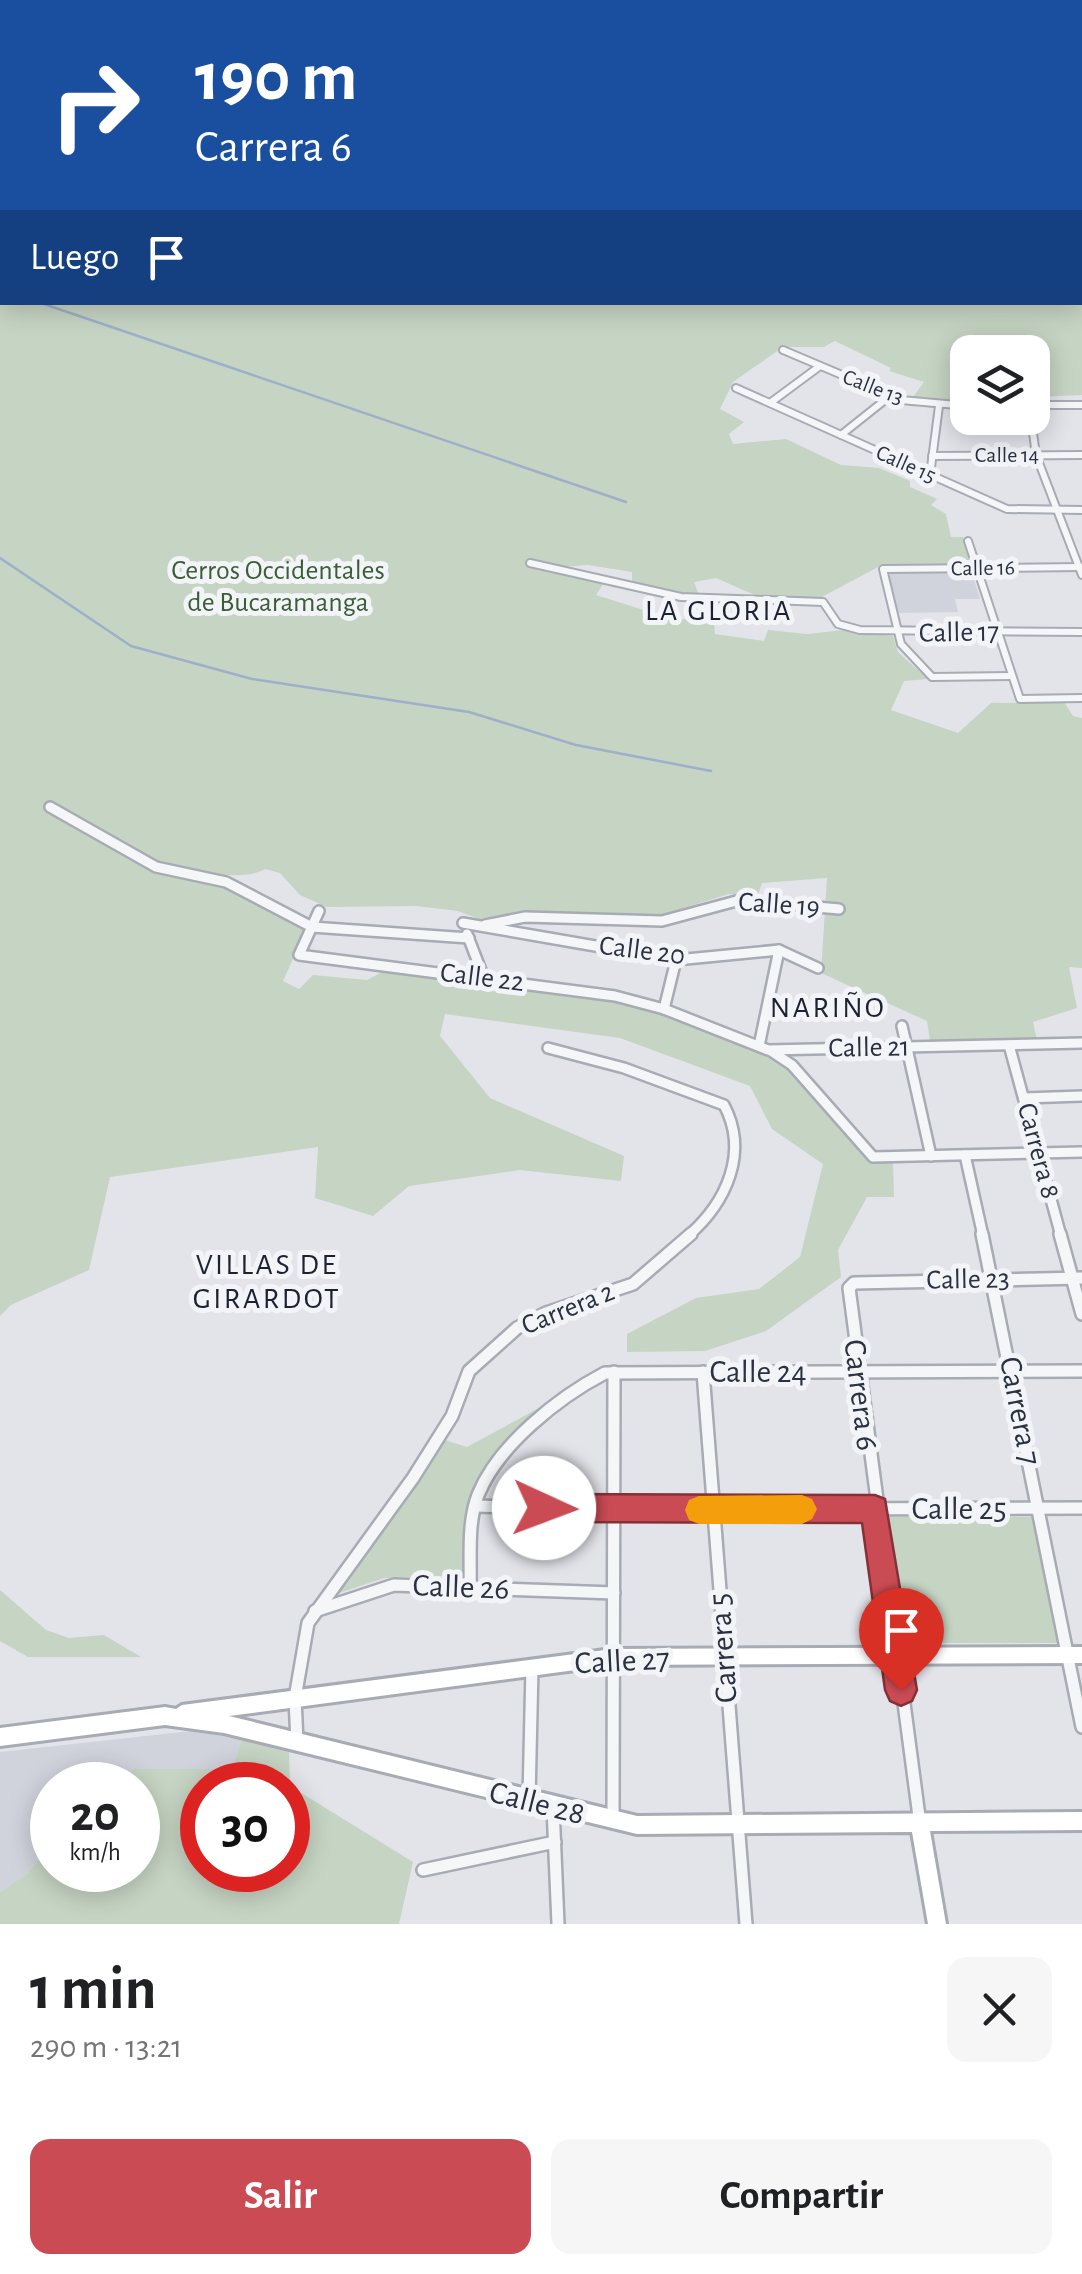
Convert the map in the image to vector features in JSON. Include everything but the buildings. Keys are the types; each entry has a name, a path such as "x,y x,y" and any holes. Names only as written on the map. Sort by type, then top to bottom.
{"street":[{"name":"Calle 13","path":"782,350 890,396 950,406"},
{"path":"770,403 820,366"},
{"name":"Calle 15","path":"736,388 1006,509 1082,510"},
{"path":"841,435 890,396"},
{"path":"1050,405 1082,405"},
{"path":"930,475 939,406"},
{"path":"1033,435 1036,455 1081,569"},
{"name":"Calle 14","path":"932,456 1082,455"},
{"path":"968,540 1020,699 1082,698"},
{"name":"Calle 17","path":"530,563 682,597 823,602 838,624 898,633 1082,632"},
{"name":"Calle 16","path":"898,633 883,569 1081,569"},
{"path":"898,633 904,648 932,678 1011,676"},
{"path":"50,806 156,867 215,880 312,927 469,938 484,978"},
{"name":"Calle 19","path":"483,926 525,917 662,921 740,900 839,910"},
{"path":"312,927 319,911"},
{"name":"Calle 20","path":"469,938 463,922 676,960 780,950"},
{"name":"Calle 22","path":"312,927 299,955 615,996 664,1009"},
{"path":"818,968 780,950 764,1048 792,1064 873,1157 1082,1152"},
{"path":"664,1009 676,960"},
{"name":"Calle 21","path":"664,1009 764,1048 1082,1043"},
{"path":"902,1026 931,1156"},
{"name":"Carrera 8","path":"1010,1045 1077,1278 1082,1314"},
{"name":"Carrera 2","path":"297,1742 296,1699 305,1634 313,1612 413,1478 452,1416 469,1371 479,1358 516,1328 546,1313 632,1284 702,1224 729,1184 740,1144 733,1115 724,1106 624,1068 548,1048"},
{"path":"1024,1098 1082,1096"},
{"name":"Carrera 7","path":"965,1155 1074,1656 1082,1727"},
{"name":"Calle 23","path":"854,1284 1077,1278"},
{"name":"Carrera 6","path":"854,1284 848,1292 875,1509 937,1924"},
{"name":"Calle 24","path":"614,1372 1082,1371"},
{"path":"470,1587 476,1506 494,1471 560,1403 589,1381 614,1372 613,1822"},
{"name":"Carrera 5","path":"703,1372 746,1924"},
{"name":"Calle 25","path":"476,1506 614,1510 1082,1508"},
{"name":"Calle 26","path":"313,1612 394,1585 614,1593"},
{"name":"Calle 27","path":"165,1716 614,1658 1074,1656"},
{"path":"529,1801 532,1668"},
{"name":"Calle 28","path":"0,1737 165,1716 238,1727 613,1822 736,1827 1082,1821"},
{"path":"553,1807 558,1924"},
{"path":"423,1870 555,1842"}],"shaded area":[{"path":"888,573 972,573 980,599 955,599 958,612 898,613"},
{"path":"191,1731 242,1739 235,1762 180,1762 180,1769 160,1769 160,1762 30,1762 30,1870 0,1892 0,1752"}],"green space":[{"name":"Cerros Occidentales de Bucaramanga","path":"0,305 1082,305 1082,395 1050,396 1050,335 950,335 950,402 911,400 924,382 889,371 891,368 835,341 824,347 783,347 733,382 720,409 744,422 729,434 733,444 786,439 841,465 879,468 910,481 910,487 937,499 931,505 946,514 951,537 963,537 971,565 880,566 818,599 757,596 716,578 694,582 699,595 674,594 632,583 632,572 588,565 562,567 558,574 605,581 596,595 669,618 714,622 715,634 764,641 768,630 807,634 844,630 893,636 898,652 928,679 904,681 891,710 958,733 991,703 1064,702 1073,716 1082,718 1082,968 1069,967 1077,1008 1033,1022 1037,1040 930,1041 927,1021 821,973 827,878 762,883 758,895 729,894 661,915 534,914 484,921 458,911 416,906 327,907 300,895 280,873 265,869 198,879 227,888 306,930 283,981 299,989 313,975 367,980 386,970 539,989 645,1009 695,1024 742,1042 784,1066 808,1086 870,1163 893,1163 894,1197 867,1197 838,1250 841,1277 766,1331 705,1351 627,1352 627,1334 696,1298 759,1289 800,1257 823,1164 772,1129 750,1086 620,1038 445,1014 440,1036 490,1098 624,1156 621,1181 520,1170 409,1186 373,1216 315,1198 318,1147 110,1177 89,1270 11,1305 0,1316"},
{"path":"548,1403 486,1470 469,1497 464,1575 384,1578 330,1596 445,1440 467,1447"},
{"path":"884,1517 1033,1517 1058,1643 901,1643"},
{"path":"0,1590 46,1630 69,1638 104,1635 141,1657 28,1657 0,1641"},
{"path":"242,1739 289,1751 289,1762 234,1762"},
{"path":"160,1769 180,1769 180,1892 310,1892 310,1798 413,1862 399,1924 0,1924 0,1892 30,1870 30,1892 160,1892"}],"waterway":[{"path":"47,305 626,502"},
{"path":"0,558 131,646 252,679 469,712 576,745 711,771"}],"slow traffic":[{"path":"699,1510 802,1509"}],"district":[{"name":"LA GLORIA","path":"719,611"},
{"name":"NARIÑO","path":"828,1008"},
{"name":"VILLAS DE GIRARDOT","path":"267,1282"}],"route":[{"path":"544,1508 875,1509 901,1690"}]}
